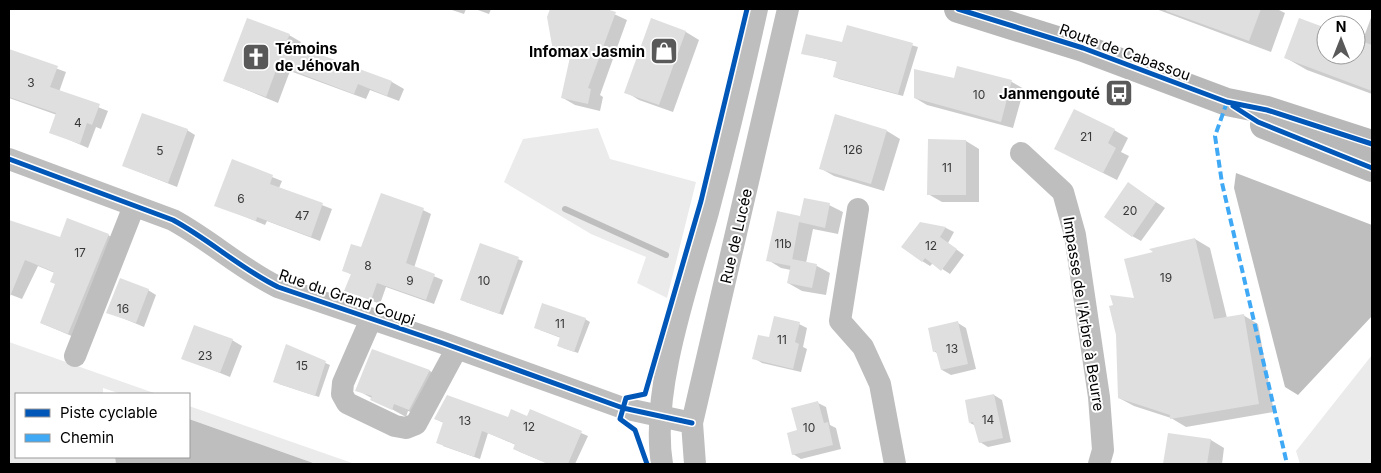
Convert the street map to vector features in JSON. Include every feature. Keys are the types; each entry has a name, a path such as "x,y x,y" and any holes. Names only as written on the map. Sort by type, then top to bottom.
{"main road":[{"name":"Route de Cabassou","path":"958,9 1083,48 1227,102 1268,110 1372,144"},
{"name":"Route de Cabassou","path":"1000,9 1083,48"},
{"name":"Route de Cabassou","path":"1227,102 1258,122 1372,168"}],"street":[{"path":"662,464 660,416 674,334 721,162 757,9"},
{"name":"Rue de Lucée","path":"695,464 692,423 788,9"},
{"name":"Impasse de l'Arbre à Beurre","path":"1021,153 1063,192 1075,235 1099,397 1103,450 1099,464"},
{"name":"Rue du Grand Coupi","path":"9,159 173,220 194,232 258,277 278,287 623,408 692,423"},
{"path":"75,356 134,206"},
{"path":"858,209 840,321 863,348 880,384 895,464"},
{"path":"371,319 343,383 342,394 347,403 395,426 406,428 416,424 456,348"}],"shaded area":[{"path":"598,128 610,159 696,182 667,298 637,283 646,257 591,234 504,182 523,139"},
{"path":"1236,173 1372,225 1372,316 1298,395 1285,387 1234,188"},
{"path":"9,342 154,393 118,393 103,388 103,393 15,393 15,458 115,458 116,464 9,464"},
{"path":"1372,355 1372,464 1300,464 1296,451"},
{"path":"190,406 355,464 316,464 190,419"},
{"path":"190,419 316,464 116,464 115,458 190,458"}],"building":[{"path":"550,9 606,9 616,12 588,88 591,89 588,104 561,98 570,57 553,51 547,17"},
{"path":"1166,9 1261,9 1249,41 1166,11"},
{"path":"247,18 290,34 286,42 392,81 387,96 358,84 354,94 278,65 266,97 223,81"},
{"path":"651,18 686,31 659,105 624,93"},
{"path":"1299,18 1316,24 1316,65 1366,65 1366,43 1372,45 1372,91 1284,58"},
{"path":"847,25 913,43 898,94 833,77 837,61 801,54 806,34 842,42"},
{"path":"9,49 58,66 50,87 100,104 92,125 87,123 80,144 49,133 56,113 9,97"},
{"path":"957,66 1012,80 1001,122 914,98 914,69 954,78"},
{"path":"1074,109 1115,129 1108,143 1116,148 1103,173 1054,149"},
{"path":"142,113 188,129 168,183 122,166"},
{"path":"835,114 887,130 871,184 819,169"},
{"path":"928,139 966,140 966,195 927,195"},
{"path":"232,159 273,175 270,184 323,203 311,237 257,217 256,221 214,206"},
{"path":"1128,182 1156,202 1132,237 1104,217"},
{"path":"381,193 424,208 406,263 435,274 426,300 377,283 371,300 344,291 351,274 342,271 351,244 361,247"},
{"path":"804,198 830,203 825,228 799,222 791,266 766,261 777,211 800,216"},
{"path":"67,218 109,234 68,334 40,323 55,284 50,282 54,272 25,260 9,299 9,220 60,237"},
{"path":"920,222 946,227 940,237 957,249 941,271 925,258 922,262 901,247"},
{"path":"1195,238 1214,319 1244,314 1259,404 1170,419 1170,415 1118,398 1116,335 1109,306 1113,305 1110,295 1134,298 1124,259 1153,252 1149,249"},
{"path":"480,243 519,257 499,314 460,300"},
{"path":"792,259 817,264 812,288 787,283"},
{"path":"120,278 149,289 136,323 106,313"},
{"path":"542,303 586,318 574,352 557,346 560,337 534,328"},
{"path":"774,316 800,322 795,342 799,344 793,369 752,359 758,335 769,337"},
{"path":"958,321 968,364 941,370 936,351 933,352 928,328"},
{"path":"194,325 233,339 220,373 181,359"},
{"path":"286,344 326,361 315,396 273,382"},
{"path":"372,349 430,370 409,410 394,404 392,410 370,400 372,396 355,391"},
{"path":"994,394 1003,438 979,443 973,422 969,423 965,400"},
{"path":"447,395 508,417 511,409 527,416 530,409 582,431 568,464 548,464 513,449 515,444 482,431 474,457 436,443 443,422 434,419"},
{"path":"818,401 824,423 828,422 833,445 792,455 787,433 797,430 791,408"},
{"path":"1168,433 1211,439 1207,464 1163,464"}],"waterway":[{"path":"565,209 666,255"}],"marked path":[{"path":"1227,102 1215,136 1222,183 1287,464"}],"cycle path":[{"path":"647,464 635,430 620,419 626,398 645,394 701,201 747,9"},
{"path":"958,9 1083,48 1227,102 1267,110 1372,144"},
{"path":"1233,106 1258,122 1372,168"},
{"path":"9,159 173,220 200,236 251,272 278,287 443,343 623,408 692,423"}],"place":[{"name":"Infomax Jasmin","path":"664,51"},
{"name":"Témoins de Jéhovah","path":"256,57"},
{"name":"Janmengouté","path":"1119,93"}]}
